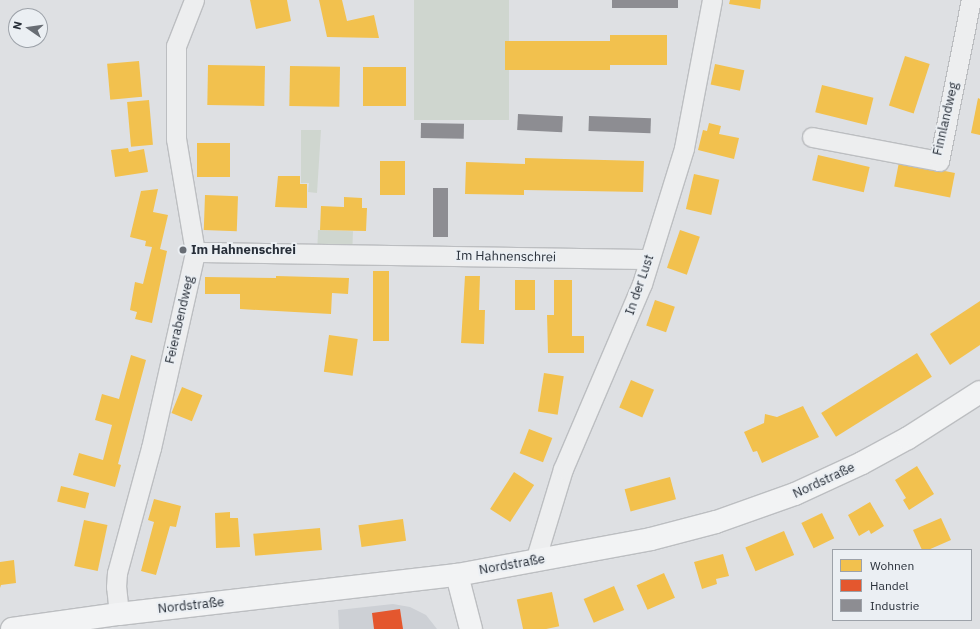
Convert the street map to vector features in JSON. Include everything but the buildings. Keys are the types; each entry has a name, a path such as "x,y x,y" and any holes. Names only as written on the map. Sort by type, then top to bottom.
{"main road":[{"name":"Nordstraße","path":"12,629 119,614 457,575 650,539 716,522 795,494 862,463 908,438 980,392"},
{"path":"457,575 471,629"}],"street":[{"name":"Feierabendweg","path":"119,614 116,586 117,573 151,448 195,252 176,139 176,46 194,0"},
{"name":"In der Lust","path":"536,561 563,470 632,311 684,148 712,0"},
{"name":"Finnlandweg","path":"812,137 939,161 971,0"},
{"name":"Im Hahnenschrei","path":"195,252 649,259"}],"shaded area":[{"path":"414,0 509,0 509,120 414,120"},
{"path":"301,130 321,130 317,193 308,192 309,183 301,183"},
{"path":"318,230 353,231 352,247 317,246"},
{"path":"393,604 410,607 426,615 437,629 339,629 338,610"}],"place":[{"name":"Im Hahnenschrei","path":"183,250"}]}
